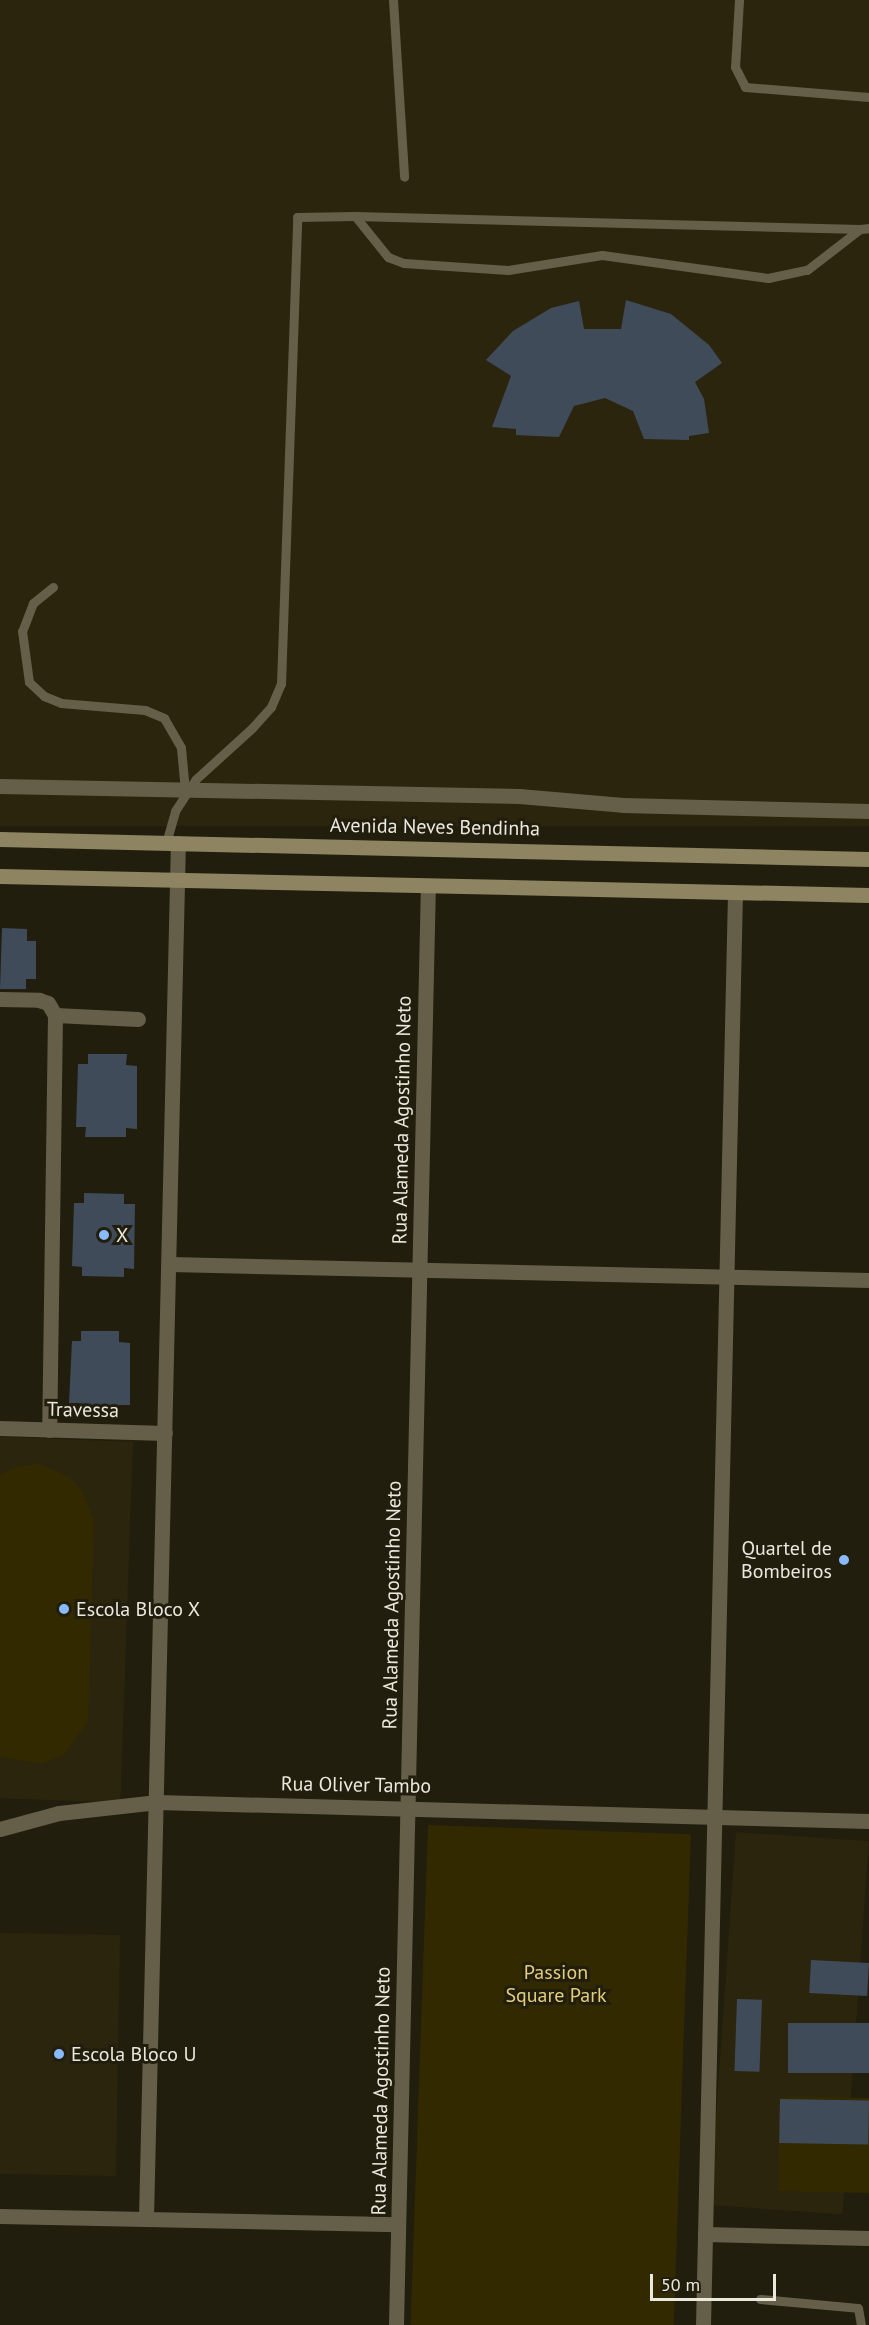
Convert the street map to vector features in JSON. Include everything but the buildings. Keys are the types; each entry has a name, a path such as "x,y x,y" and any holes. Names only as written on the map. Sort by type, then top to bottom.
{"street":[{"path":"0,786 519,796 623,805 869,811"},
{"name":"Avenida Neves Bendinha","path":"0,839 869,859"},
{"path":"146,2218 170,1264 177,880 172,843"},
{"path":"0,876 869,895"},
{"name":"Rua Alameda Agostinho Neto","path":"396,2325 428,887"},
{"path":"703,2325 729,1277 735,893"},
{"path":"0,999 39,1000 48,1003 55,1015 49,1430"},
{"path":"55,1015 138,1019"},
{"path":"170,1264 869,1280"},
{"name":"Travessa","path":"0,1428 165,1432"},
{"name":"Rua Oliver Tambo","path":"0,1829 59,1813 156,1802 408,1806 869,1821"},
{"path":"0,2216 398,2224"},
{"path":"705,2234 869,2238"}],"lane":[{"path":"393,0 404,177"},
{"path":"739,0 735,67 746,87 869,97"},
{"path":"172,843 176,811 187,790 271,707 281,684 294,222 304,214 865,229"},
{"path":"355,216 388,257 404,263 508,270 602,255 768,278 807,270 865,229"},
{"path":"53,587 33,603 22,631 29,682 44,696 61,703 145,710 164,718 181,748 187,790"},
{"path":"760,2299 858,2308 861,2325"}],"shaded area":[{"path":"0,0 869,0 869,826 0,826"},
{"name":"Escola Bloco X","path":"0,1437 133,1442 120,1802 0,1798"},
{"path":"736,1832 869,1841 843,2214 710,2205"},
{"name":"Escola Bloco U","path":"0,1933 120,1935 116,2176 0,2174"}],"green space":[{"path":"39,1464 69,1477 82,1491 94,1520 88,1721 64,1755 40,1764 0,1757 0,1475 18,1466"},
{"name":"Passion Square Park","path":"428,1825 691,1834 674,2325 411,2325"},
{"path":"788,2096 869,2098 869,2193 778,2191 780,2099"}],"place":[{"name":"X","path":"104,1235"},
{"name":"Quartel de Bombeiros","path":"844,1560"},
{"name":"Escola Bloco X","path":"64,1609"},
{"name":"Escola Bloco U","path":"59,2054"}]}
